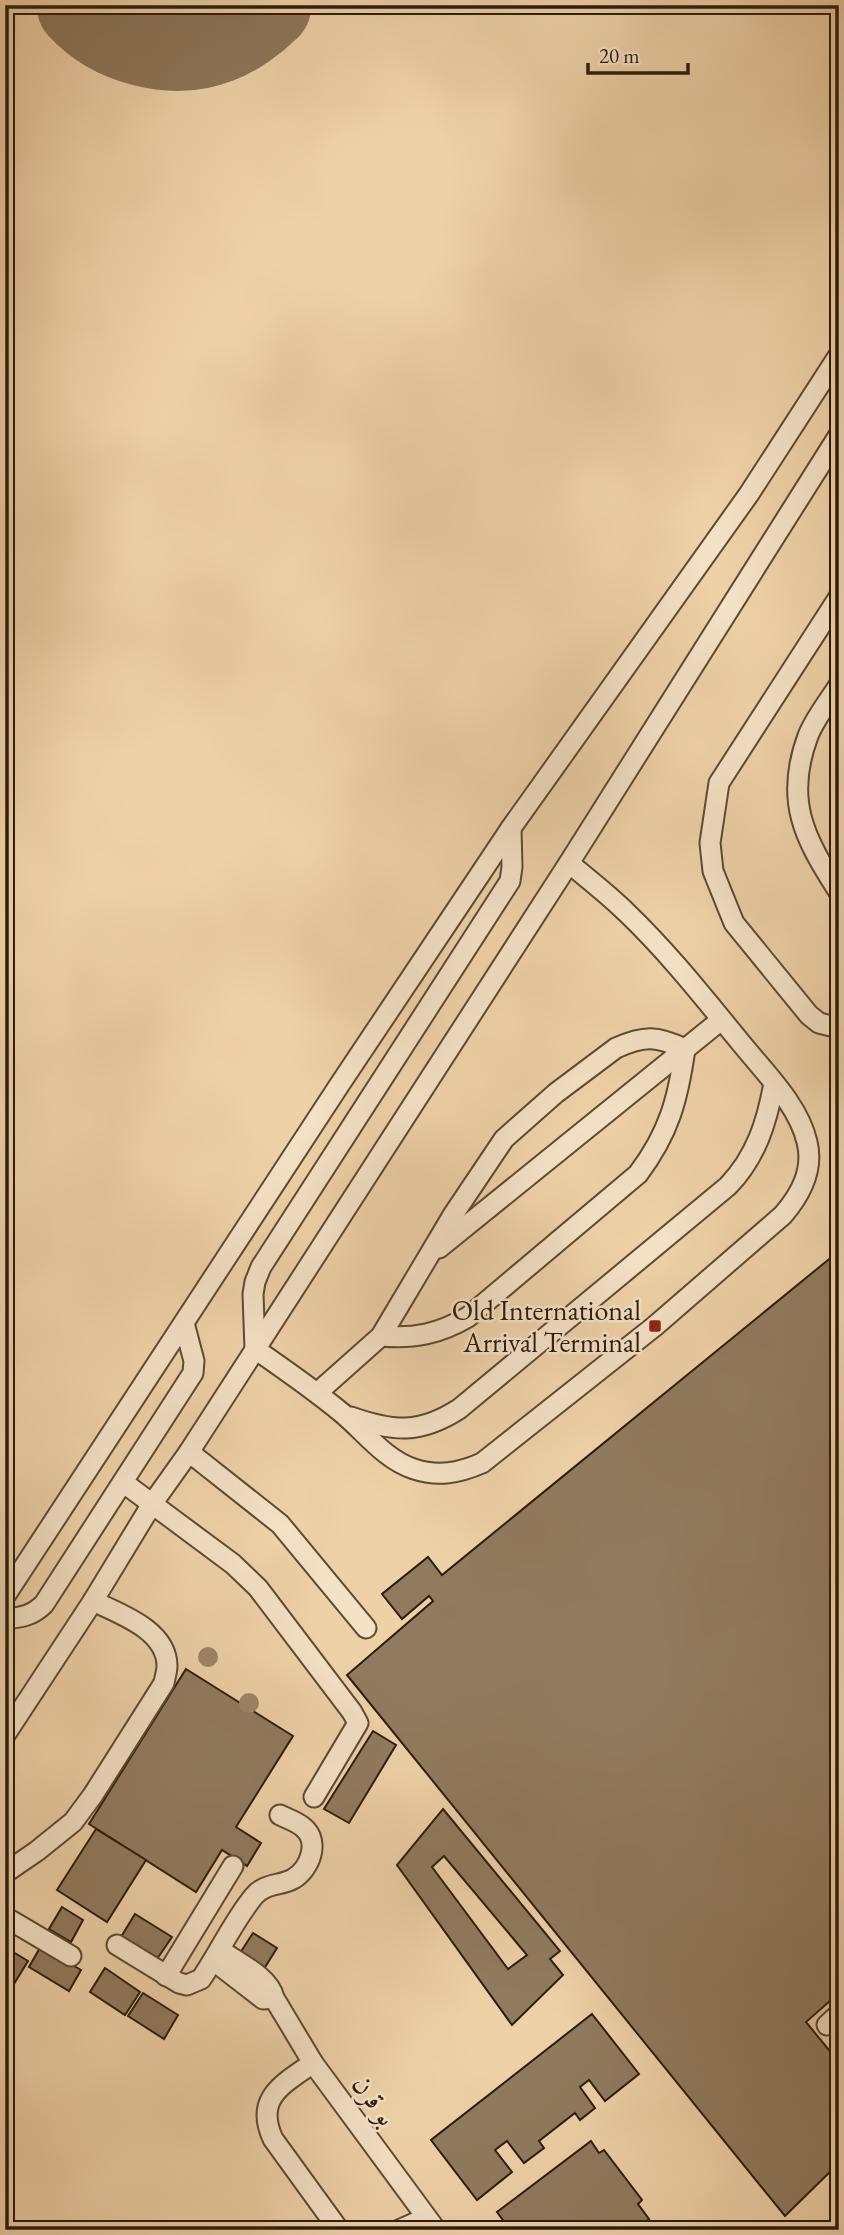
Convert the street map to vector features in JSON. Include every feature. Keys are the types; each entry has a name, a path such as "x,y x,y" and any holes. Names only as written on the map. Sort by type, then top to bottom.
{"lane":[{"path":"5,1596 511,828 748,494 839,355"},
{"path":"5,1735 569,863 839,435"},
{"path":"839,597 719,783 710,843 713,871 734,923 809,1015 819,1023 839,1028"},
{"path":"839,685 809,734 797,774 799,815 814,854 839,892"},
{"path":"255,1349 253,1294 261,1267 510,881 511,828"},
{"path":"255,1349 344,1414 391,1457 412,1469 435,1474 459,1472 482,1463 655,1326 783,1215 799,1196 810,1164 808,1144 801,1121 774,1083 722,1020 626,911 569,863"},
{"path":"428,1258 722,1020"},
{"path":"317,1393 381,1336 453,1215 504,1139 556,1093 616,1048 630,1041 645,1037 664,1039 685,1049"},
{"path":"381,1336 426,1336 449,1328 468,1317 638,1174 655,1151 668,1125 685,1049"},
{"path":"344,1414 388,1428 408,1429 441,1420 459,1409 728,1186 743,1170 757,1148 774,1083"},
{"path":"5,1619 26,1617 44,1604 193,1373 194,1361 184,1323"},
{"path":"189,1452 280,1524 366,1629"},
{"path":"124,1483 233,1564 258,1588 352,1712 358,1723 314,1797"},
{"path":"5,1873 37,1852 73,1822 164,1683 168,1665 161,1647 149,1632 136,1622 93,1601"},
{"path":"117,1945 179,1983 194,1984 201,1979 255,1895 274,1884 294,1878 301,1873 310,1857 311,1837 307,1830 280,1815"},
{"path":"166,1976 233,1866"},
{"path":"5,1917 71,1956"},
{"name":"بو قرن","path":"217,1956 264,1981 272,1990 274,1998 313,2063 431,2224"},
{"path":"313,2063 279,2086 266,2112 267,2126 273,2139 339,2230"},
{"path":"398,2230 431,2224"}],"building":[{"path":"839,1251 839,1993 806,2022 833,2055 839,2049 839,2163 785,2216 347,1675 433,1601 429,1596 402,1619 382,1594 428,1557 442,1575"},
{"path":"186,1669 293,1736 236,1827 261,1843 247,1866 222,1850 196,1892 89,1824"},
{"path":"373,1731 396,1745 349,1823 324,1809"},
{"path":"443,1809 560,1951 550,1959 563,1975 512,2025 397,1865","holes":["444,1856 527,1955 508,1969 432,1867"]},
{"path":"96,1829 146,1860 107,1922 57,1890"},
{"path":"62,1907 83,1920 71,1942 49,1929"},
{"path":"135,1914 172,1937 157,1959 121,1937"},
{"path":"253,1933 277,1948 262,1972 238,1956"},
{"path":"41,1946 81,1970 69,1991 29,1967"},
{"path":"5,1947 28,1961 14,1984 5,1979"},
{"path":"105,1968 140,1992 125,2015 90,1992"},
{"path":"143,1993 178,2015 164,2039 128,2016"},
{"path":"592,2014 639,2074 605,2101 589,2080 580,2087 595,2108 580,2120 575,2113 539,2141 544,2148 524,2163 507,2141 495,2150 512,2172 477,2200 431,2140"},
{"path":"591,2141 599,2153 604,2150 642,2200 638,2204 649,2219 635,2230 510,2230 497,2212"}],"taxiway":[{"path":"82,5 95,17 126,35 144,41 181,45 200,43 223,35 243,24 266,5"}],"place":[{"name":"Old International Arrival Terminal","path":"655,1326"}]}
